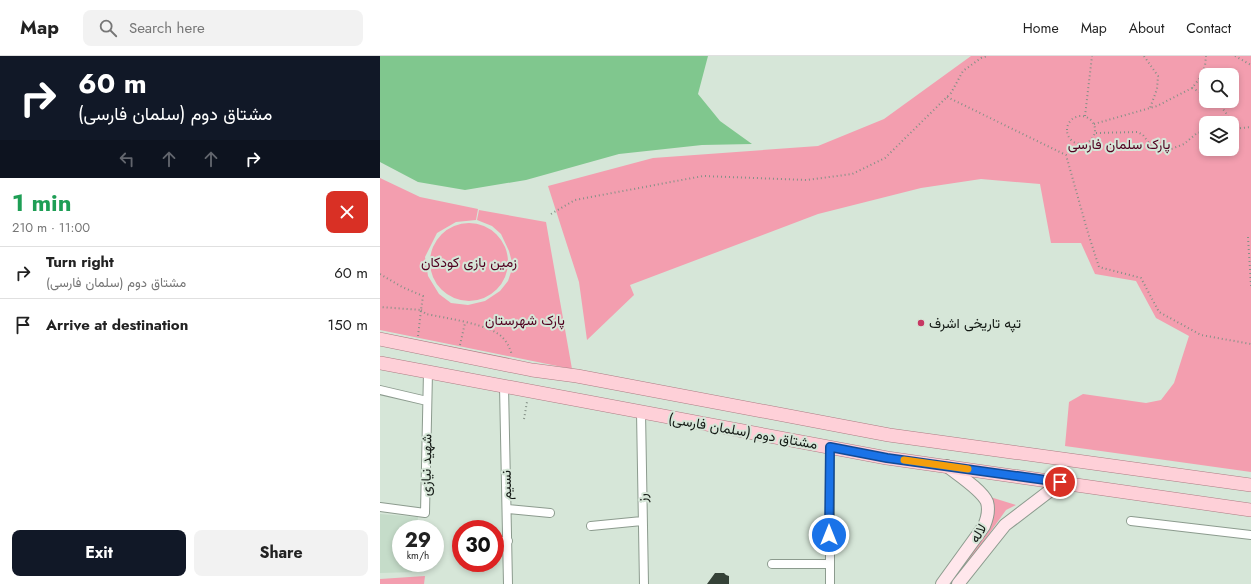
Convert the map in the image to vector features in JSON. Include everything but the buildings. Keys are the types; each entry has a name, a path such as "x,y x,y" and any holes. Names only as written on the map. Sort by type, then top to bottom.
{"main road":[{"name":"مشتاق دوم (سلمان فارسی)","path":"380,339 532,370 577,376 889,435 1251,485"},
{"name":"مشتاق دوم (سلمان فارسی)","path":"380,363 887,458 1251,510"},
{"name":"لاله","path":"942,584 984,526 987,520 988,511 986,501 982,495 971,484 947,466"},
{"name":"لاله","path":"958,584 1005,525 1060,482"},
{"path":"955,567 966,574"}],"street":[{"name":"شهید نیازی","path":"380,508 424,513 428,372"},
{"name":"نسیم","path":"504,386 508,584"},
{"path":"380,390 427,401"},
{"name":"رز","path":"641,412 644,584"},
{"path":"830,447 830,584"},
{"path":"507,509 550,513"},
{"path":"591,526 642,521"},
{"path":"1131,521 1251,535"},
{"path":"772,564 829,564"}],"path":[{"path":"551,214 575,200 703,176 807,180 852,174 885,158 951,93 963,71 981,58 987,56"},
{"path":"1085,116 1092,56"},
{"path":"1144,56 1158,76 1157,89 1150,108"},
{"path":"1094,124 1157,106 1192,88 1200,78 1205,66 1206,56"},
{"path":"1235,56 1251,65"},
{"path":"1192,88 1199,92"},
{"path":"947,97 1066,155 1088,234 1099,267 1141,278 1159,312 1201,335 1251,344"},
{"path":"1222,108 1228,116"},
{"path":"1085,116 1094,124 1096,133 1093,139 1088,143 1082,145 1075,144 1070,140 1067,134 1067,127 1075,117 1085,116"},
{"path":"1239,129 1251,128"},
{"path":"1096,133 1138,132 1143,135 1152,148 1158,151 1166,151 1184,144 1199,133"},
{"path":"1248,237 1251,286"},
{"path":"380,274 381,277 402,288 423,296 418,336"},
{"path":"380,307 421,310 426,314 488,328 502,336 508,344 513,357"},
{"path":"460,345 465,323"}],"shaded area":[{"path":"380,56 708,56 698,94 720,121 752,144 702,145 619,154 526,180 465,190 418,182 380,162"},
{"path":"380,514 418,517 418,520 392,520 392,572 417,572 380,573"}],"green space":[{"name":"پارک سلمان فارسی","path":"971,56 1251,56 1251,472 1065,446 1069,402 1083,394 1146,403 1161,400 1174,383 1189,336 1156,318 1136,281 1095,274 1081,243 1051,243 1040,184 981,179 921,188 818,214 630,285 634,295 587,340 579,282 548,186 653,158 818,146 884,119"},
{"name":"پارک شهرستان","path":"380,178 420,197 478,209 476,220 456,222 437,233 425,257 428,276 439,294 451,303 468,305 485,301 500,291 508,281 513,266 509,251 501,234 492,226 477,220 479,210 546,222 572,369 380,330"},
{"name":"زمین بازی کودکان","path":"461,223 477,223 491,229 502,240 508,254 508,270 502,284 491,295 477,301 461,301 447,295 436,284 430,270 430,254 436,240 447,229"},
{"path":"987,496 1016,505 1006,510 966,566 966,560 976,546"},
{"path":"425,576 424,584 380,584 380,579"}],"slow traffic":[{"path":"904,460 968,469"}],"place":[{"name":"تپه تاریخی اشرف","path":"921,323"}],"route":[{"path":"829,535 830,447 887,458 1060,482"}]}
